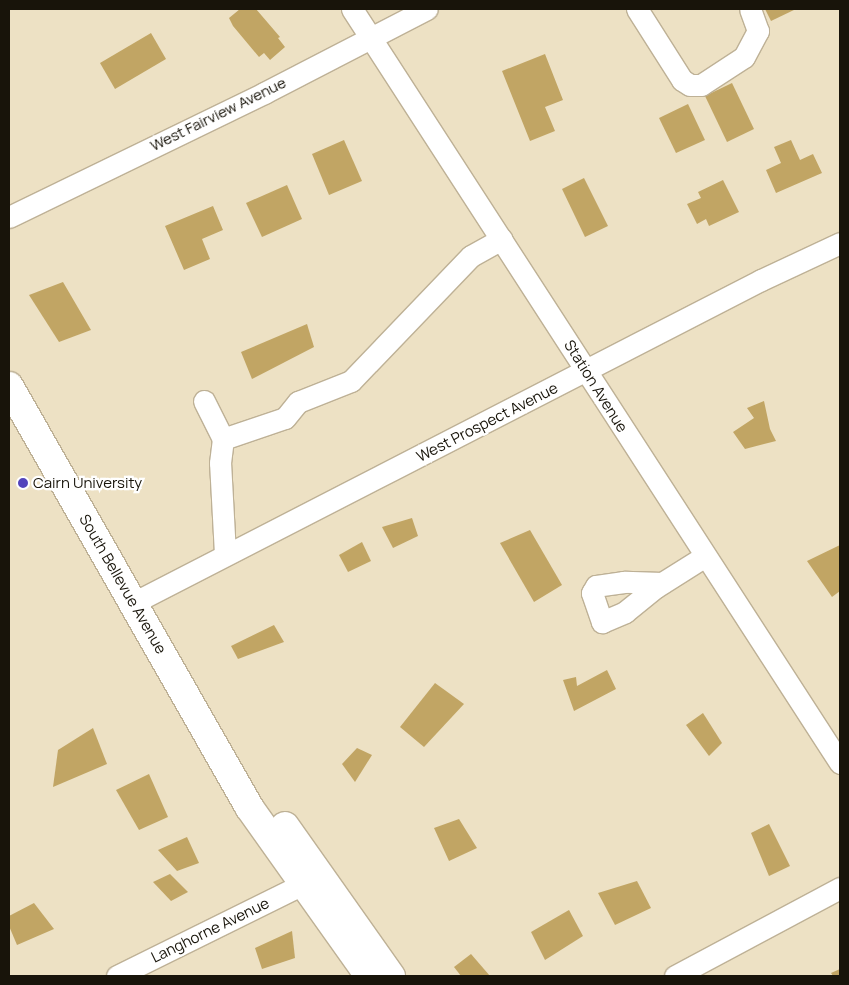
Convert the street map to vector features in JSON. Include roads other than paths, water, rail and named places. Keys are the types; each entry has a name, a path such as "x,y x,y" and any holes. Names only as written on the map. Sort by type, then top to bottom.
{"main road":[{"name":"South Bellevue Avenue","path":"9,386 192,703 249,807 369,976"},
{"name":"South Bellevue Avenue","path":"192,703 270,804 391,976"}],"street":[{"name":"Station Avenue","path":"352,9 840,763"},
{"name":"West Fairview Avenue","path":"9,217 427,9"},
{"path":"637,9 682,80 690,85 701,85 744,56 758,31 750,9"},
{"path":"223,439 285,418 298,402 351,381 471,256 502,239"},
{"name":"West Prospect Avenue","path":"134,602 225,554 586,372 761,280 840,243"},
{"path":"204,401 223,439 220,463 225,554"},
{"path":"662,583 706,556"},
{"name":"Langhorne Avenue","path":"117,976 303,884"},
{"path":"675,976 840,888"}],"place":[{"name":"Cairn University","path":"23,483"}]}
